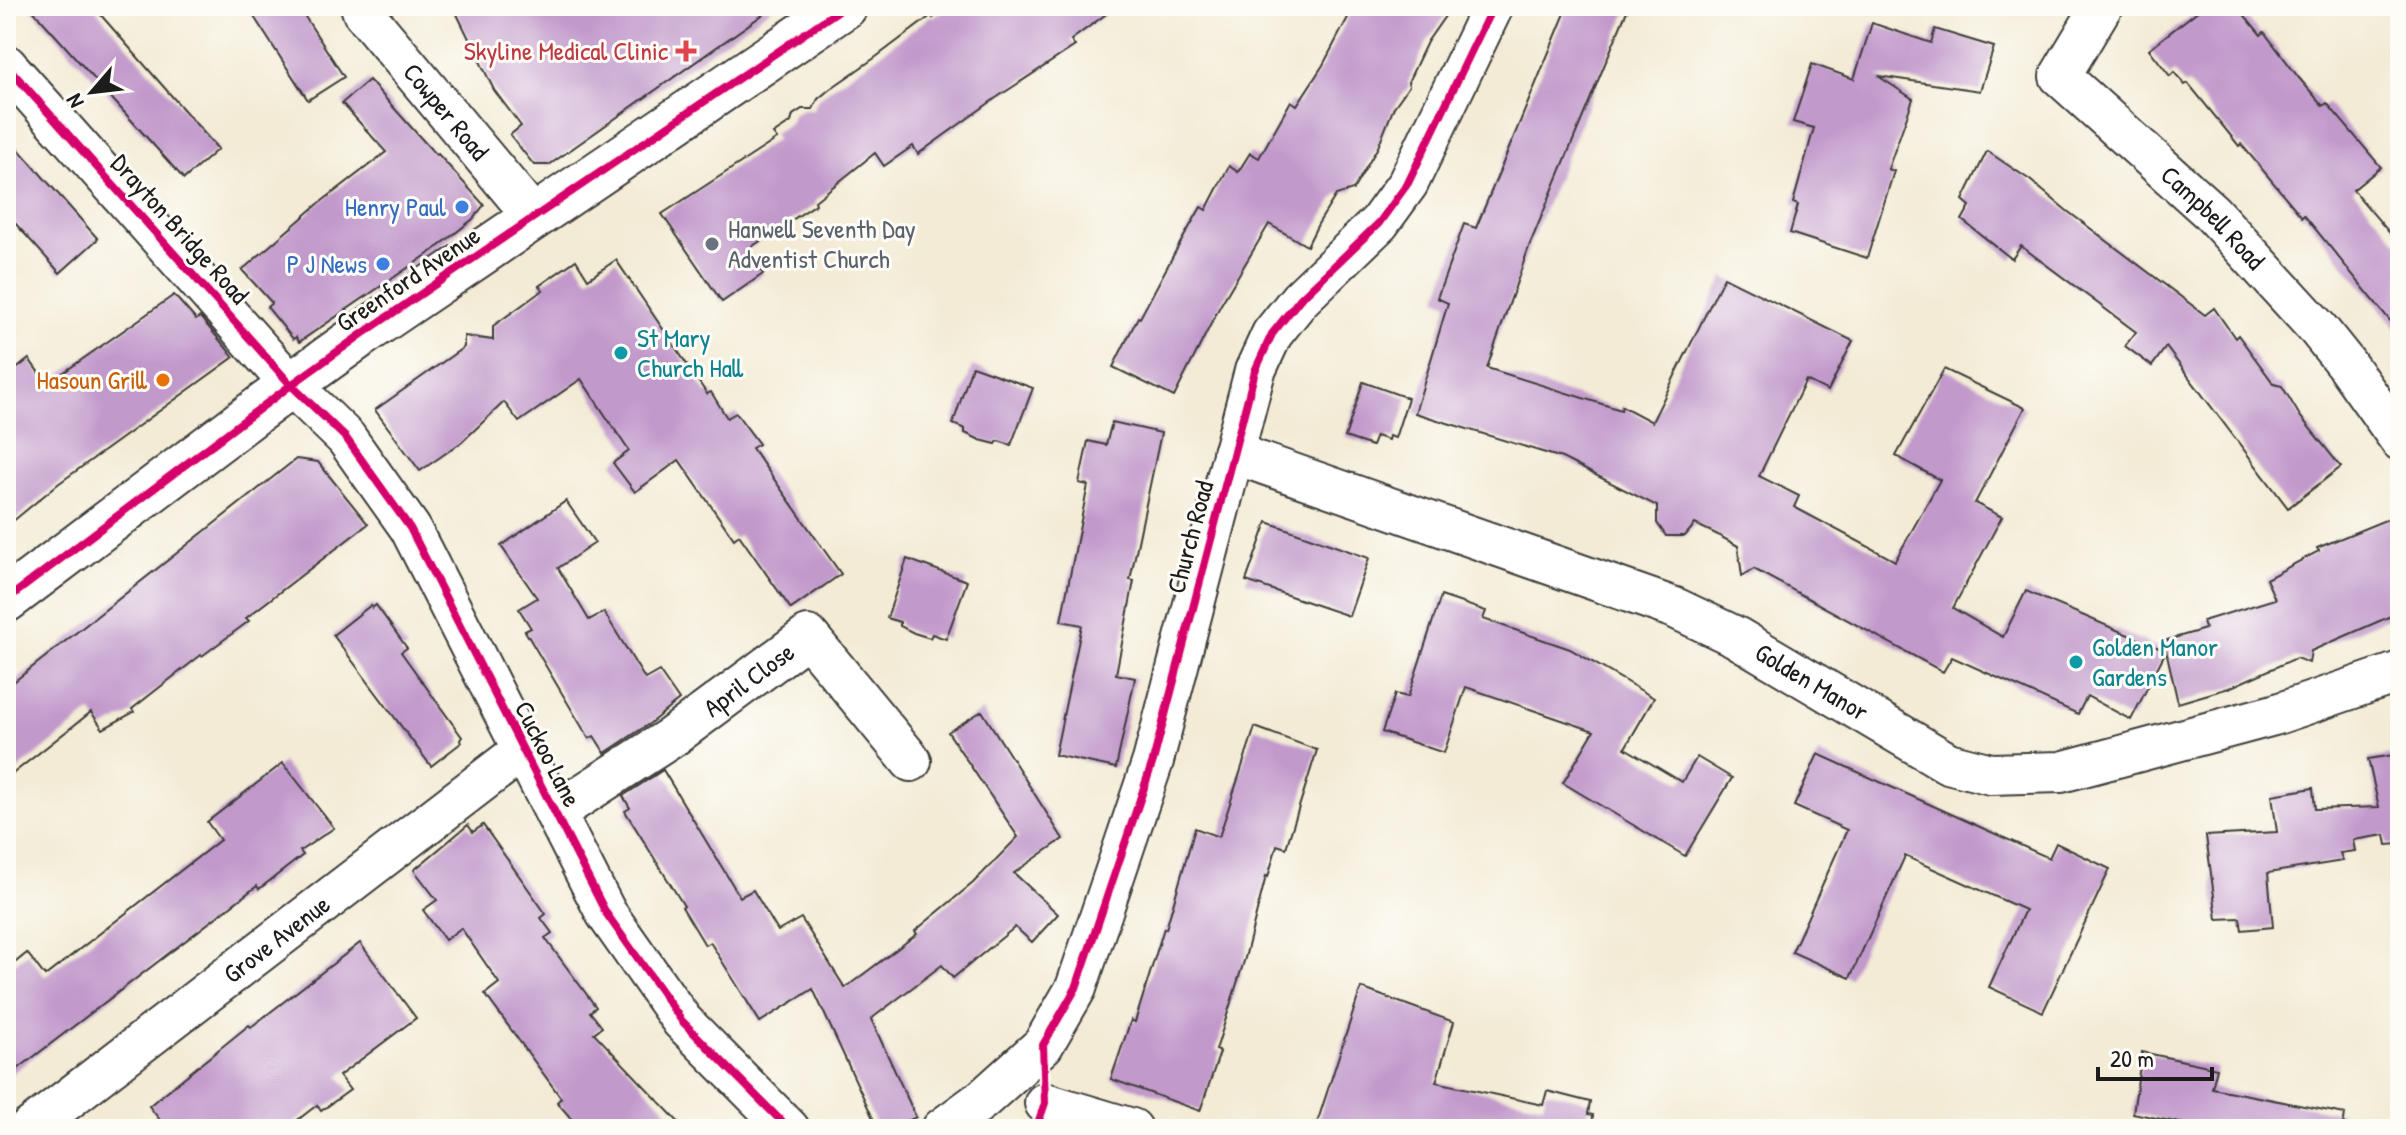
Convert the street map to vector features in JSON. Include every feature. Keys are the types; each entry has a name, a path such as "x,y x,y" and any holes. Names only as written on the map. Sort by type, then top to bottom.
{"street":[{"name":"Cowper Road","path":"361,6 409,69 534,217"},
{"name":"Greenford Avenue","path":"6,600 291,385 845,6"},
{"name":"Church Road","path":"942,1129 983,1099 1043,1045 1076,988 1153,761 1255,371 1272,334 1300,299 1379,223 1408,183 1493,6"},
{"name":"Campbell Road","path":"2102,6 2060,76 2211,212 2318,329 2400,440"},
{"name":"Drayton Bridge Road","path":"6,65 291,385"},
{"name":"Cuckoo Lane","path":"291,385 346,438 410,528 606,913 682,1021 789,1129"},
{"name":"Golden Manor","path":"1233,453 1675,608 1736,637 1948,763 1991,774 2061,772 2274,715 2400,672"},
{"name":"April Close","path":"556,812 672,737 808,636 911,761"},
{"name":"Grove Avenue","path":"29,1129 523,750"},
{"path":"1043,1045 1041,1116 1132,1129"}],"building":[{"path":"29,6 93,6 218,149 184,179"},
{"path":"247,6 298,6 344,77 308,100"},
{"path":"453,6 775,6 549,165 534,165 510,135 521,126 494,90"},
{"path":"950,6 1117,6 1071,40 1075,46 918,154 913,146 884,166 875,153 815,201 816,204 747,250 763,274 722,302 662,214 777,139 773,134 791,122 793,115 802,109 813,109 818,99 830,89 932,15 933,18"},
{"path":"1354,6 1426,6 1445,16 1427,42 1408,82 1409,86 1394,107 1378,147 1353,190 1336,195 1307,246 1269,224 1220,306 1174,397 1113,367 1201,207 1206,210 1229,166 1238,172 1250,153 1259,158 1291,101 1297,105 1323,65"},
{"path":"1568,6 1629,6 1530,244 1487,368 1621,410 1622,406 1652,422 1724,277 1853,341 1828,391 1806,380 1759,476 1799,496 1794,507 1895,561 1940,480 1896,456 1944,369 2025,408 1975,503 2002,517 1953,608 2003,637 2026,591 2166,651 2131,720 2087,696 2078,714 1952,657 1943,672 1754,569 1742,576 1738,546 1716,534 1695,524 1685,536 1666,536 1657,523 1657,506 1562,458 1415,413 1448,303 1437,298 1464,224 1476,228"},
{"path":"2204,6 2237,6 2261,35 2264,32 2323,106 2327,103 2381,167 2353,190 2400,245 2400,333 2304,215 2302,217 2241,144 2239,146 2188,83 2185,85 2174,72 2170,76 2149,49"},
{"path":"1872,23 1931,43 1935,29 1994,47 1980,91 1878,76 1913,99 1888,169 1894,171 1867,258 1790,233 1798,205 1793,203 1814,128 1793,122 1812,64 1854,79"},
{"path":"369,80 484,205 473,219 434,250 299,342 296,337 293,339 267,307 272,303 242,270 317,205 386,152 342,103"},
{"path":"6,135 98,239 60,273 6,213"},
{"path":"1987,151 2030,180 2205,315 2214,308 2274,384 2282,386 2300,416 2341,467 2288,508 2166,347 2152,366 2125,346 2136,332 2021,246 2012,259 1962,220 1970,206 1963,200"},
{"path":"576,260 588,279 616,260 707,394 711,392 727,418 736,413 759,444 752,448 841,574 791,609 739,535 734,539 679,460 635,492 613,463 629,451 581,379 519,422 504,402 462,442 420,471 375,410 464,347 464,336 493,340 493,326 543,290 539,286"},
{"path":"174,295 196,320 200,317 234,357 58,484 6,527 6,377 29,359 47,384"},
{"path":"972,366 1033,388 1011,445 980,440 953,424"},
{"path":"1363,382 1408,398 1395,438 1389,436 1388,440 1376,436 1372,446 1345,437"},
{"path":"1112,422 1161,433 1130,580 1134,581 1116,674 1135,678 1116,768 1055,755 1082,625 1061,621 1088,485 1079,483 1088,441 1106,445"},
{"path":"296,459 318,462 368,524 246,618 249,621 132,709 134,712 103,729 91,712 6,779 6,688"},
{"path":"566,501 595,543 558,568 589,620 604,612 645,679 659,671 679,700 605,753 594,736 589,739 525,631 531,628 519,609 537,598 501,546"},
{"path":"2400,514 2400,612 2311,651 2309,663 2296,658 2229,688 2178,703 2164,641 2205,629 2203,621 2275,599 2266,579 2319,551 2317,548"},
{"path":"1267,522 1369,558 1349,616 1246,581"},
{"path":"907,559 967,581 946,639 914,633 900,626 900,622 887,618"},
{"path":"1441,596 1486,611 1483,619 1570,649 1654,698 1625,748 1682,782 1697,757 1732,778 1685,856 1563,783 1594,731 1466,687 1444,753 1382,732 1395,694 1408,697"},
{"path":"371,605 372,608 376,605 407,648 401,652 462,737 461,743 431,766 333,635"},
{"path":"982,711 1063,839 1014,873 1058,914 1032,942 1015,927 953,978 942,965 871,1019 916,1117 891,1129 878,1129 813,989 760,1022 710,942 705,945 625,811 630,808 623,796 663,770 740,897 753,890 778,931 801,918 845,988 917,934 915,931 973,883 1018,837 948,732"},
{"path":"1255,727 1317,750 1286,848 1277,845 1266,876 1245,958 1216,1050 1220,1052 1200,1111 1111,1079 1131,1020 1135,1022 1195,828 1219,837"},
{"path":"1818,754 2049,858 2056,843 2110,869 2043,1012 1989,987 2025,910 1905,856 1850,978 1792,952 1847,830 1794,806"},
{"path":"2400,754 2400,844 2387,845 2385,835 2353,840 2355,851 2340,853 2343,861 2268,873 2273,927 2242,930 2240,918 2217,919 2206,836 2277,832 2272,795 2313,788 2315,809 2379,807 2368,759"},
{"path":"283,763 334,828 300,851 303,855 259,889 257,886 6,1078 6,970 27,953 45,976 220,840 207,822"},
{"path":"468,825 473,832 483,825 546,914 541,918 552,933 545,938 596,1007 590,1012 602,1027 594,1033 685,1129 580,1129 557,1102 561,1098 485,994 499,983 461,928 445,940 423,910 437,900 414,870"},
{"path":"360,943 416,1018 339,1076 350,1090 321,1111 317,1105 286,1129 167,1129 149,1106 249,1025 251,1027"},
{"path":"1361,988 1454,1022 1436,1082 1543,1105 1547,1091 1590,1102 1588,1114 1593,1115 1592,1129 1335,1129 1317,1123"},
{"path":"2142,1052 2217,1068 2212,1088 2345,1114 2343,1129 2208,1129 2133,1113"}],"cycle path":[{"path":"6,600 362,334 845,6"},
{"path":"1036,1129 1045,1103 1043,1045 1076,988 1153,761 1255,371 1272,334 1300,299 1379,223 1408,183 1493,6"},
{"path":"6,65 291,385 346,438 410,528 606,913 682,1021 789,1129"}],"place":[{"name":"Skyline Medical Clinic","path":"686,51"},
{"name":"Henry Paul","path":"462,207"},
{"name":"Hanwell Seventh Day Adventist Church","path":"712,244"},
{"name":"P J News","path":"383,264"},
{"name":"St Mary Church Hall","path":"621,353"},
{"name":"Hasoun Grill","path":"163,380"},
{"name":"Golden Manor Gardens","path":"2076,662"}]}
